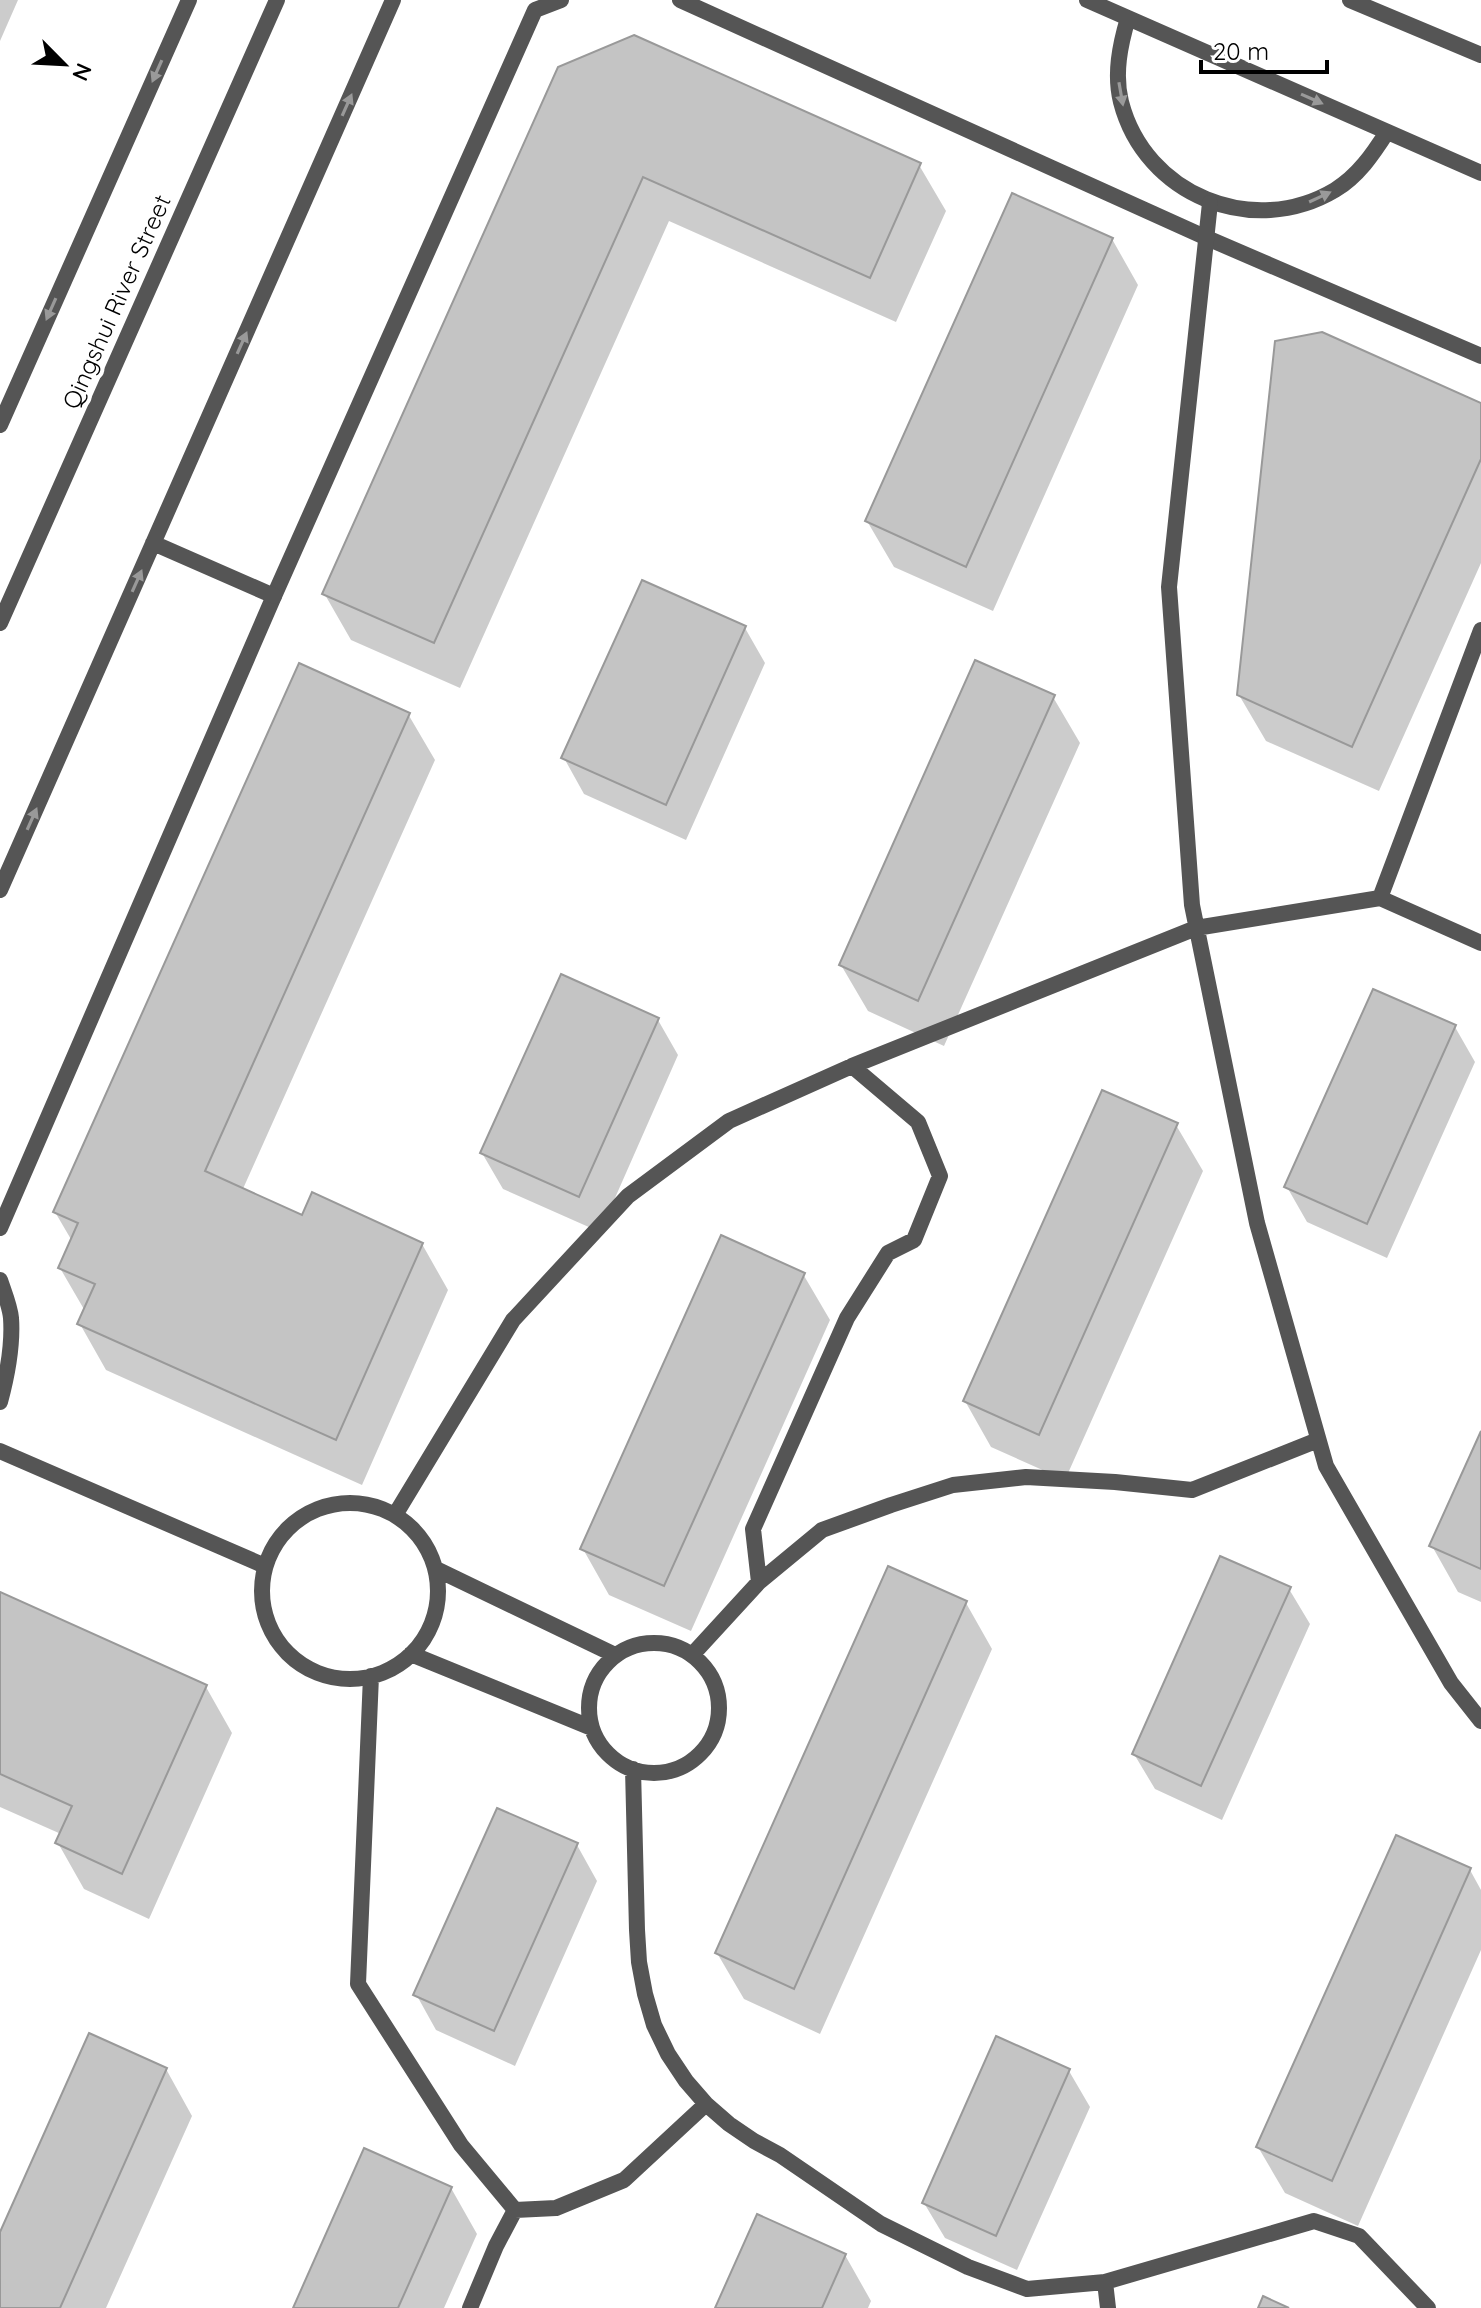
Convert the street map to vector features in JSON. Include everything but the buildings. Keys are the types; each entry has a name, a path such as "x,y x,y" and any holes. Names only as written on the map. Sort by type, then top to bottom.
{"street":[{"path":"0,425 189,0"},
{"name":"Qingshui River Street","path":"0,623 277,0"},
{"path":"0,890 393,0"},
{"path":"0,1228 274,596 535,10 561,0"},
{"path":"680,0 1207,238 1481,356"},
{"path":"1087,0 1481,173"},
{"path":"1350,0 1481,55"},
{"path":"1128,18 1120,45 1118,73 1121,101 1131,128 1144,152 1163,174 1210,203 1263,212 1313,201 1336,189 1356,173 1387,132"},
{"path":"1210,203 1169,587 1196,928 1257,1223 1326,1466 1451,1683 1481,1721"},
{"path":"153,543 274,596"},
{"path":"1380,898 1481,630"},
{"path":"395,1515 513,1320 628,1196 729,1121 852,1066 1196,928 1380,898 1481,943"},
{"path":"759,1582 753,1529 759,1515 847,1318 888,1253 914,1240 940,1176 918,1122 852,1066"},
{"path":"0,1280 11,1315 6,1382 0,1402"},
{"path":"692,1655 759,1582 822,1530 953,1485 1026,1477 1192,1490 1318,1440"},
{"path":"0,1451 265,1566"},
{"path":"352,1502 375,1505 395,1515 420,1538 436,1569 438,1592 435,1615 426,1636 411,1654 393,1668 371,1676 348,1679 326,1676 304,1667 286,1652 272,1634 264,1612 261,1589 265,1566 274,1545 288,1527 307,1513 329,1505 352,1502"},
{"path":"436,1569 615,1655"},
{"path":"654,1642 674,1646 692,1655 706,1669 716,1688 719,1708 716,1728 706,1746 692,1760 673,1769 653,1773 633,1769 615,1760 601,1746 592,1728 589,1707 592,1687 601,1669 615,1655 634,1646 654,1642"},
{"path":"411,1654 592,1728"},
{"path":"371,1676 358,1984 461,2145 515,2210"},
{"path":"633,1769 639,1962 654,2025 686,2081 706,2104 754,2141 780,2155 881,2224 968,2267 1027,2289 1105,2282 1314,2221 1359,2236 1428,2308"},
{"path":"515,2210 556,2208 624,2180 706,2104"},
{"path":"470,2308 515,2210"},
{"path":"1105,2282 1108,2308"}]}
